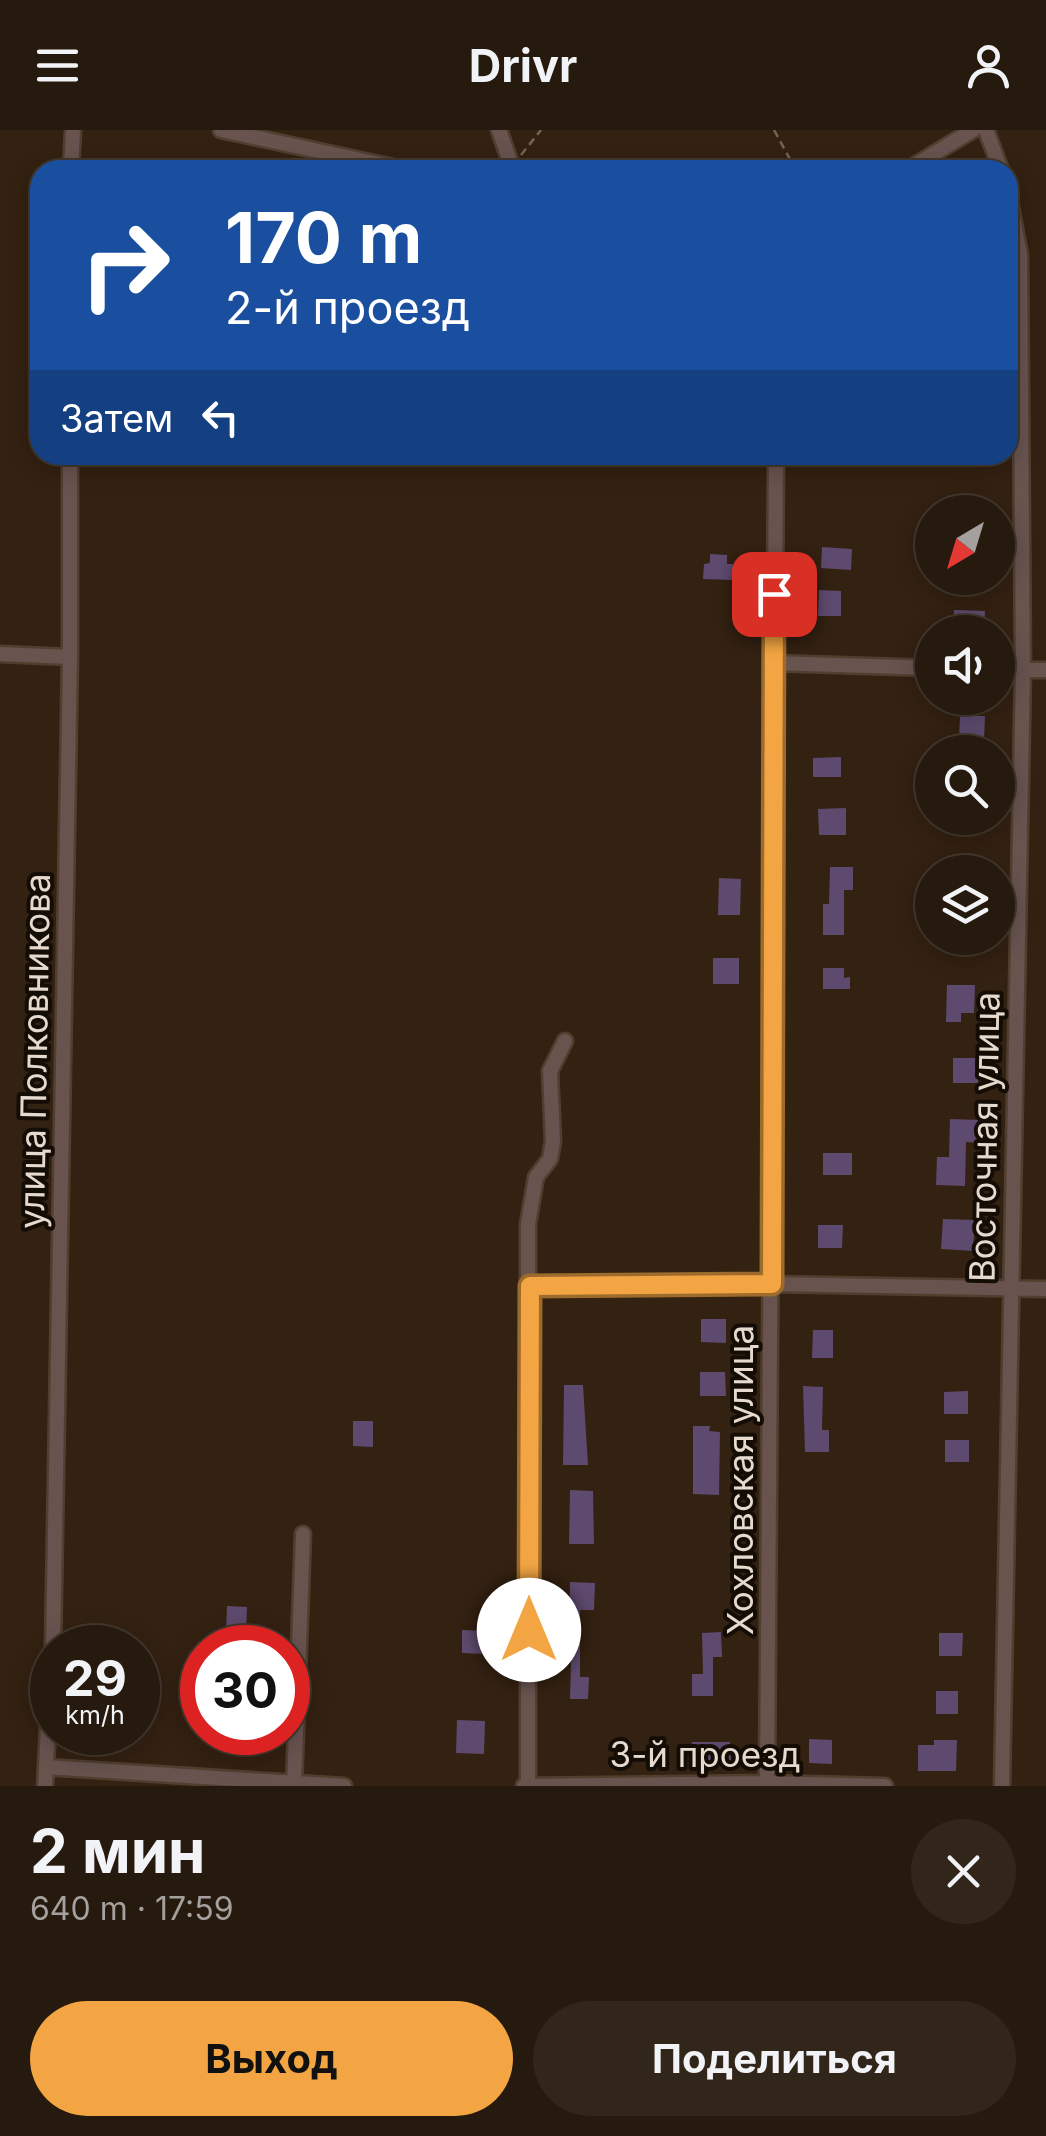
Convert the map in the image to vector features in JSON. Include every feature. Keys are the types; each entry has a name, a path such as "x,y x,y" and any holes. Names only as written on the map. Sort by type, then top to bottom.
{"street":[{"path":"72,160 73,130"},
{"path":"221,130 360,160"},
{"path":"500,130 511,160"},
{"path":"924,160 973,130"},
{"path":"986,130 997,160"},
{"name":"Восточная улица","path":"1002,1786 1023,671 1018,244"},
{"name":"улица Полковникова","path":"53,1625 70,465"},
{"name":"Хохловская улица","path":"767,1784 776,465"},
{"path":"0,654 70,657"},
{"path":"773,663 915,667"},
{"path":"1015,671 1046,670"},
{"path":"527,1785 528,1224 531,1193 536,1177 550,1159 554,1140 550,1070 564,1041"},
{"path":"530,1286 772,1284 1046,1290"},
{"path":"294,1785 303,1534"},
{"name":"улица Полковникова","path":"44,1786 47,1755"},
{"path":"46,1767 344,1786"},
{"name":"3-й проезд","path":"527,1785 885,1786"}],"path":[{"path":"518,160 541,130"},
{"path":"774,130 790,160"}],"building":[{"path":"822,547 852,549 851,570 821,568"},
{"path":"710,554 727,555 727,564 733,564 733,580 703,579 704,564 710,563"},
{"path":"819,590 841,591 841,616 818,616"},
{"path":"954,610 985,611 985,615 954,615"},
{"path":"960,716 985,716 984,735 959,735"},
{"path":"841,757 841,777 813,777 813,758"},
{"path":"846,808 846,835 819,835 818,809"},
{"path":"830,867 853,867 853,890 844,890 844,935 823,935 823,904 829,904"},
{"path":"719,878 741,879 740,915 718,915"},
{"path":"713,958 739,958 739,984 713,984"},
{"path":"823,968 844,968 844,978 850,977 850,989 823,989"},
{"path":"947,985 975,985 974,1013 961,1013 961,1022 946,1022"},
{"path":"953,1058 978,1058 978,1083 953,1083"},
{"path":"950,1119 981,1120 980,1143 966,1142 965,1186 936,1185 937,1157 949,1157"},
{"path":"823,1153 852,1153 852,1175 823,1175"},
{"path":"943,1219 975,1220 973,1251 941,1249"},
{"path":"818,1225 843,1225 842,1248 818,1248"},
{"path":"701,1319 726,1319 726,1343 701,1342"},
{"path":"813,1330 833,1330 833,1358 812,1358"},
{"path":"700,1372 725,1372 726,1396 700,1396"},
{"path":"564,1385 583,1385 588,1465 563,1465"},
{"path":"803,1386 823,1387 822,1430 829,1430 829,1452 805,1452"},
{"path":"968,1391 968,1414 944,1414 944,1392"},
{"path":"353,1421 373,1421 373,1447 353,1446"},
{"path":"693,1426 710,1426 709,1431 720,1432 719,1495 693,1494"},
{"path":"945,1440 969,1440 969,1462 945,1462"},
{"path":"570,1490 593,1491 594,1544 569,1544"},
{"path":"570,1582 595,1583 594,1610 580,1610 580,1677 589,1677 588,1699 570,1699 571,1662 559,1662 559,1628 569,1628"},
{"path":"227,1606 247,1607 246,1625 226,1625"},
{"path":"462,1630 485,1631 484,1654 462,1653"},
{"path":"721,1632 722,1657 713,1657 713,1696 692,1696 692,1674 703,1674 702,1633"},
{"path":"939,1633 963,1633 962,1656 939,1656"},
{"path":"936,1691 958,1691 958,1714 936,1714"},
{"path":"457,1720 485,1721 484,1754 456,1753"},
{"path":"809,1739 832,1740 832,1764 809,1763"},
{"path":"934,1740 957,1740 956,1771 918,1771 918,1745 934,1745"},
{"path":"692,1742 730,1742 731,1763 692,1763"}],"route":[{"path":"529,1630 530,1286 772,1284 774,594"}]}
